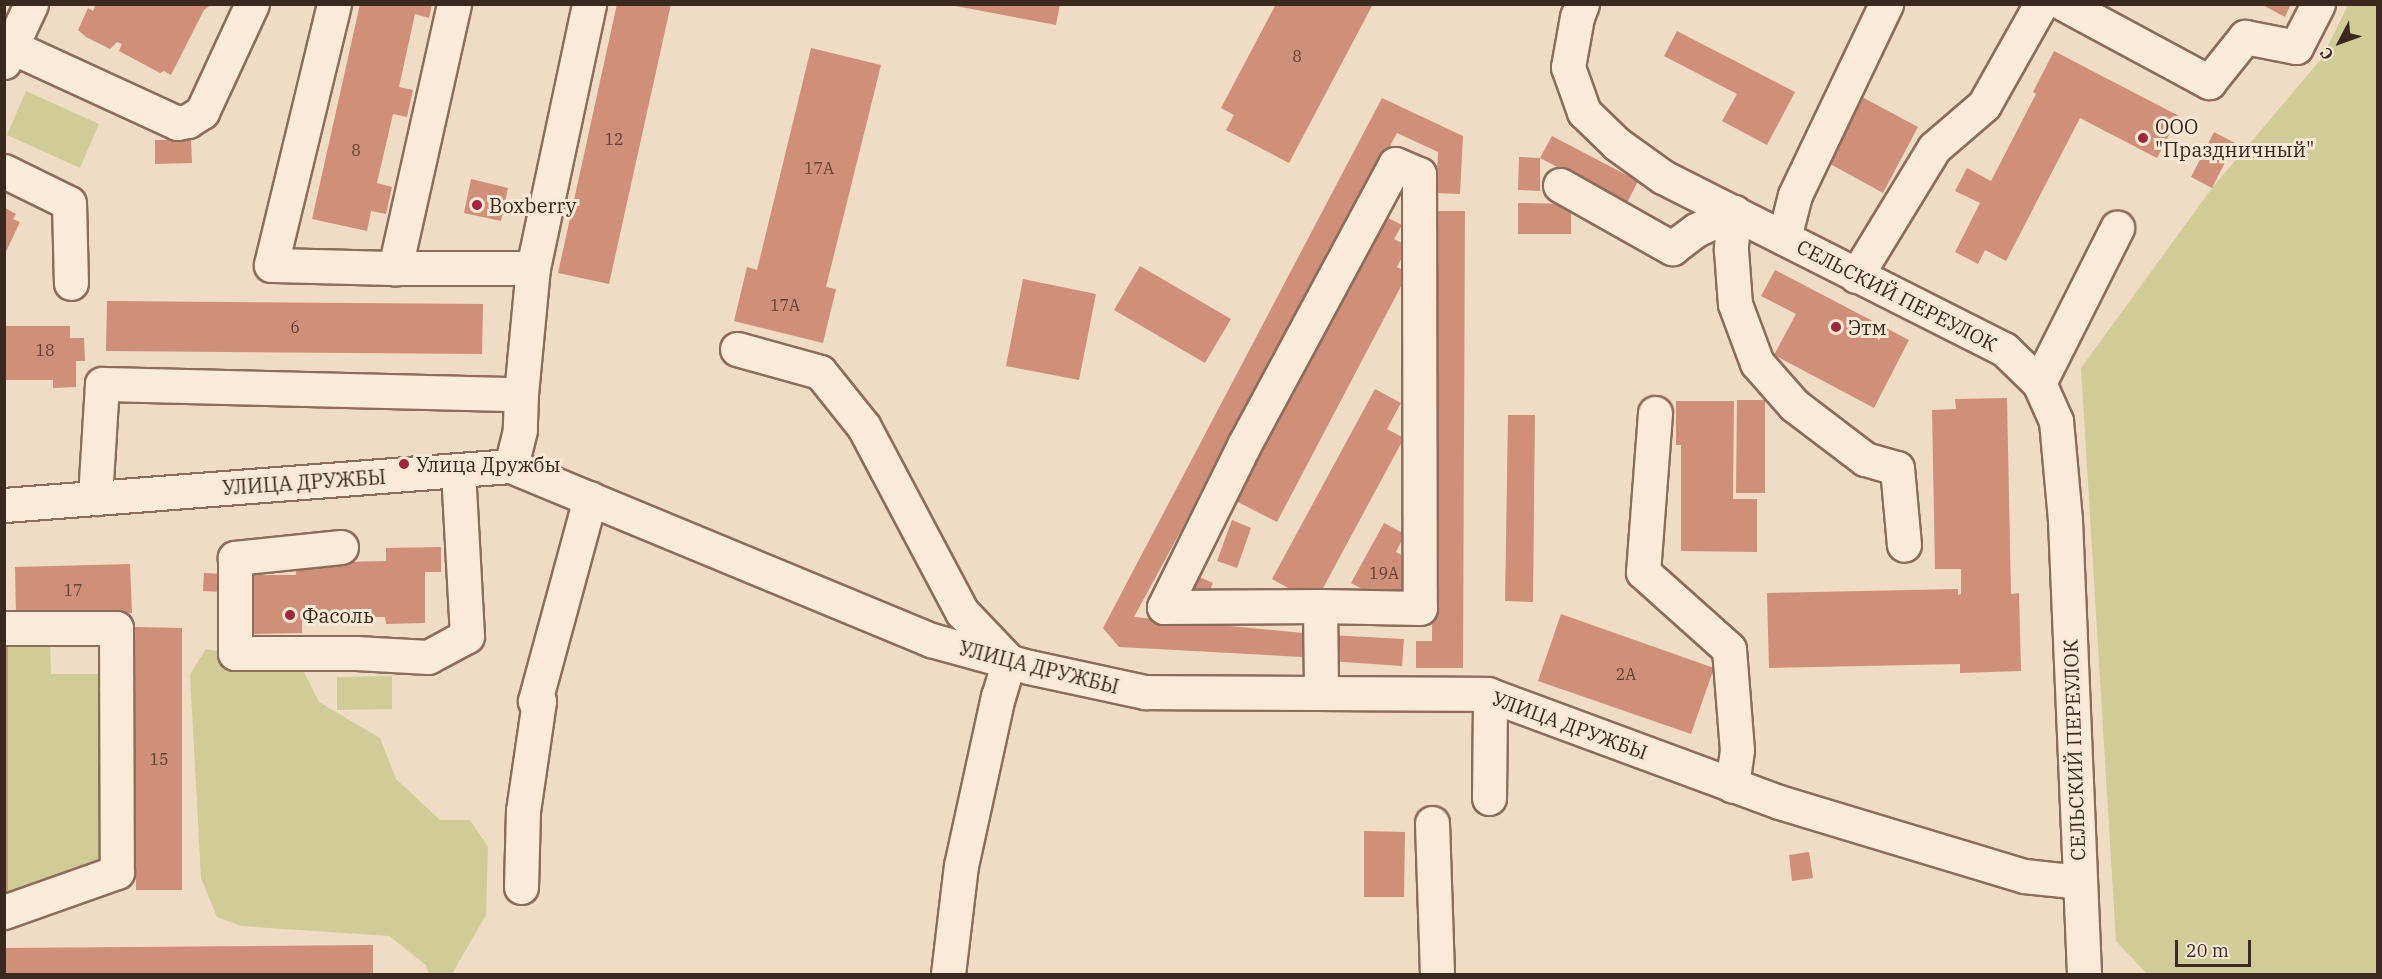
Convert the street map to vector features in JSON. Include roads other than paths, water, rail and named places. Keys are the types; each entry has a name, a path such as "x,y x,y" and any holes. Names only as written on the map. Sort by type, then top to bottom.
{"street":[{"path":"30,4 8,55 177,123 189,121 202,112 252,4"},
{"path":"334,4 271,265 533,268"},
{"path":"395,268 454,4"},
{"path":"511,466 520,430 521,394 533,268 590,4"},
{"name":"СЕЛЬСКИЙ ПЕРЕУЛОК","path":"1582,4 1577,17 1568,67 1584,112 1617,144 1663,177 2004,349 2039,383 2056,421 2065,520 2084,975"},
{"path":"1784,238 1795,195 1886,4"},
{"path":"1856,276 1934,148 1984,105 2041,4"},
{"path":"2064,4 2208,82 2245,37 2296,47 2318,4"},
{"path":"1395,164 1419,174 1420,608 1320,606 1164,607 1244,445 1395,164"},
{"path":"4,171 69,203 71,283"},
{"path":"1560,185 1672,248 1696,230 1734,212 1731,250 1735,304 1757,363 1794,405 1865,459 1897,468 1904,545"},
{"path":"2039,383 2117,228"},
{"path":"737,349 820,372 864,427 962,612 1009,661 998,696 961,865 948,975"},
{"path":"95,498 102,384 521,394"},
{"path":"1655,413 1643,573 1729,649 1737,750 1732,786"},
{"name":"УЛИЦА ДРУЖБЫ","path":"4,506 511,466 931,640 1009,661 1145,692 1490,695 1732,786 2025,876 2080,882"},
{"path":"341,547 235,558 235,653 356,652 428,657 467,636 458,470"},
{"path":"520,887 523,811 538,701 535,701 590,498"},
{"path":"1320,606 1321,693"},
{"path":"4,628 117,628 117,872 4,912"},
{"path":"1489,798 1490,695"},
{"path":"1432,823 1437,975"}],"place":[{"name":"ООО \"Праздничный\"","path":"2143,138"},
{"name":"Boxberry","path":"477,205"},
{"name":"Этм","path":"1836,327"},
{"name":"Улица Дружбы","path":"404,464"},
{"name":"Фасоль","path":"290,615"}]}
